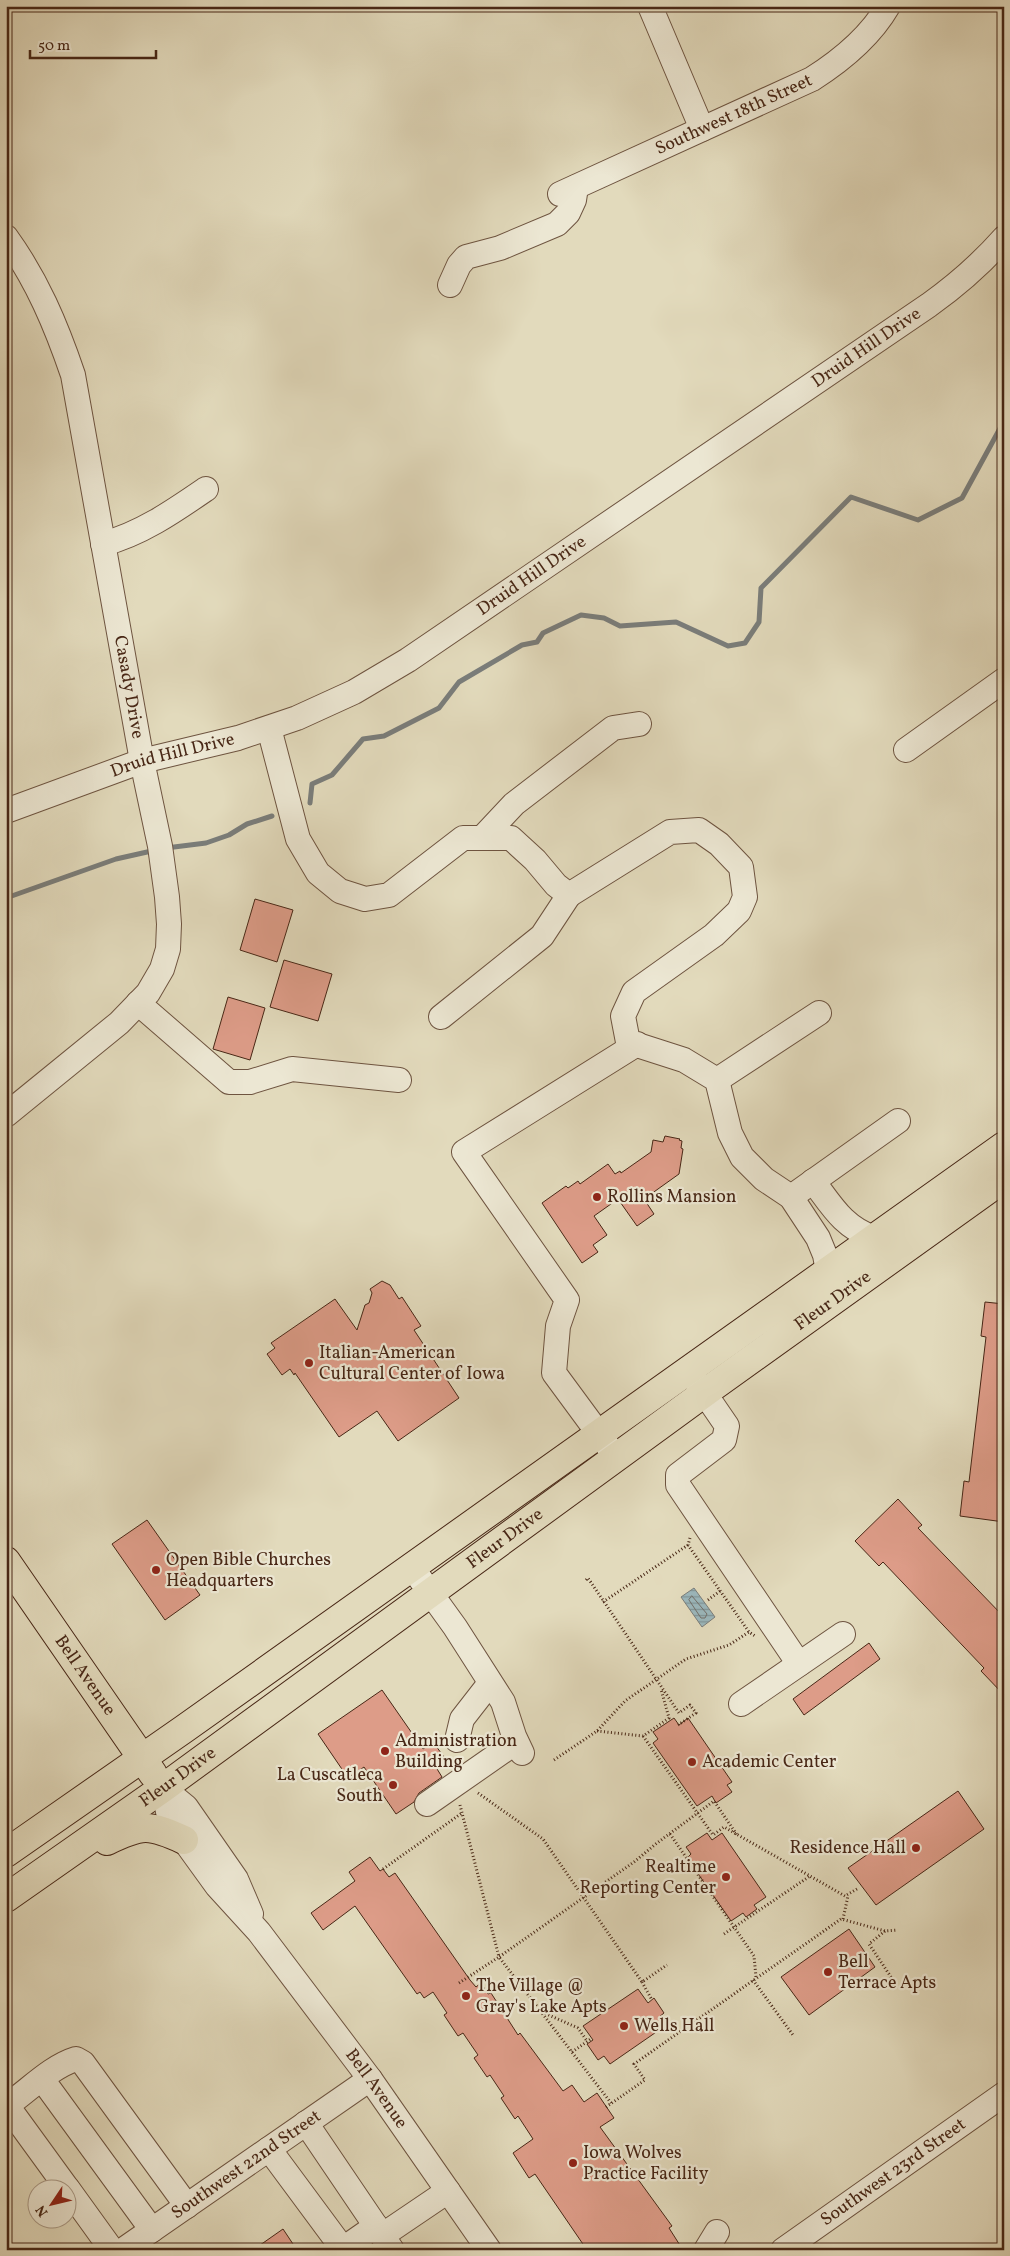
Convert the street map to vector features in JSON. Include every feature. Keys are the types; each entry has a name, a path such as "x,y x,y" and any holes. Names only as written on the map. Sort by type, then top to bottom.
{"main road":[{"name":"Fleur Drive","path":"6,1852 142,1758 1004,1146"},
{"name":"Fleur Drive","path":"6,1898 163,1788 705,1392 1004,1178"},
{"name":"Bell Avenue","path":"6,1561 163,1788"},
{"path":"39,1876 130,1830 143,1827 161,1829 184,1840"}],"street":[{"path":"650,6 702,130"},
{"name":"Southwest 18th Street","path":"450,285 459,266 466,257 500,248 557,224 568,213 574,200 568,191 812,79 831,67 866,36 888,6"},
{"name":"Casady Drive","path":"6,237 25,263 49,310 73,376 142,761 161,856 169,924 168,949 156,982 119,1023 6,1115"},
{"name":"Druid Hill Drive","path":"6,811 142,761 238,738 269,728 298,718 354,692 408,660 929,305 982,262 1004,238"},
{"path":"103,544 133,534 169,514 206,489"},
{"path":"906,750 1004,680"},
{"path":"484,836 514,804 613,728 640,724"},
{"path":"269,728 298,839 318,873 340,891 365,899 389,895 463,838 484,836 511,838 535,860 556,885 569,895"},
{"path":"441,1017 542,936 569,895 670,832 699,830 719,844 741,867 745,897 739,910 714,935 634,992 623,1016 628,1042 684,1060 717,1080 730,1133 742,1157 764,1178 791,1197 818,1238 825,1255 828,1270"},
{"path":"138,1003 229,1082 250,1082 292,1069 399,1080"},
{"path":"717,1080 819,1013"},
{"path":"616,1458 554,1373 550,1325 567,1300 464,1152 637,1044"},
{"path":"791,1197 898,1121"},
{"path":"813,1181 843,1221 858,1232 874,1238"},
{"path":"818,1238 843,1221"},
{"path":"688,1369 727,1426 724,1440 678,1475 678,1485 799,1664"},
{"path":"411,1566 455,1627 466,1659 490,1683 503,1702 519,1747 427,1804"},
{"path":"741,1704 843,1634"},
{"path":"457,1740 462,1719 490,1683"},
{"name":"Bell Avenue","path":"163,1788 170,1821 217,1886 259,1932 370,2079 488,2250"},
{"name":"Bell Avenue","path":"163,1788 186,1808 236,1879 259,1932"},
{"path":"59,2178 11,2111 10,2106 13,2101 42,2079 76,2059 83,2063 187,2206"},
{"path":"42,2079 152,2230"},
{"name":"Southwest 22nd Street","path":"123,2250 370,2079"},
{"name":"Southwest 23rd Street","path":"783,2250 1004,2094"},
{"path":"306,2123 384,2237"},
{"path":"269,2149 343,2249 384,2237 448,2190"},
{"path":"78,2204 112,2250"}],"path":[{"path":"603,1602 688,1545"},
{"path":"586,1580 588,1578 679,1713 690,1705 696,1712 678,1725"},
{"path":"708,1600 720,1591"},
{"path":"554,1760 597,1731 626,1701 686,1659 729,1645 748,1632"},
{"path":"597,1731 643,1736 670,1718 659,1684"},
{"path":"643,1736 713,1835 724,1827 848,1896"},
{"path":"455,1785 499,1958 612,2103"},
{"path":"455,1785 480,1793 542,1839 642,1982 652,2000"},
{"path":"459,1983 499,1958 584,1898 714,1801 737,1835"},
{"path":"384,1869 462,1813"},
{"path":"670,1834 754,1956 755,1979 792,2035"},
{"path":"724,1934 810,1876"},
{"path":"843,1919 848,1896 857,1889"},
{"path":"606,2107 645,2080 634,2064 841,1919 885,1931 897,1930"},
{"path":"885,1931 869,1944 895,1983"},
{"path":"642,1982 667,1965"},
{"path":"541,2012 578,2028 587,2040"},
{"path":"572,2052 592,2038"}],"water":[{"path":"694,1588 715,1617 702,1627 681,1597"}],"building":[{"path":"255,899 293,910 277,962 240,950"},
{"path":"284,960 332,974 318,1021 270,1007"},
{"path":"228,997 265,1008 250,1060 213,1049"},
{"name":"Rollins Mansion","path":"665,1136 680,1139 682,1141 681,1148 683,1149 679,1174 644,1199 654,1214 637,1226 618,1199 594,1216 607,1235 593,1245 598,1252 582,1263 542,1203 566,1186 568,1188 578,1181 580,1184 608,1164 615,1174 620,1171 621,1173 651,1152 653,1140 663,1142"},
{"name":"Italian-American Cultural Center of Iowa","path":"382,1281 390,1285 399,1299 402,1297 421,1326 414,1330 459,1398 398,1441 377,1411 339,1437 295,1373 294,1375 290,1369 282,1375 267,1354 275,1348 271,1343 335,1299 357,1330 365,1305 369,1303 372,1293 370,1289"},
{"path":"985,1302 1004,1304 1004,1522 960,1516 964,1481 969,1482 986,1337 981,1336"},
{"path":"898,1499 922,1525 918,1528 1004,1617 1004,1695 981,1671 984,1668 883,1562 879,1566 855,1541"},
{"name":"Open Bible Churches Headquarters","path":"147,1520 200,1595 165,1620 112,1544"},
{"path":"869,1643 880,1659 804,1715 793,1699"},
{"name":"Administration Building","path":"382,1690 423,1749 433,1742 444,1757 434,1764 442,1777 419,1793 414,1802 396,1814 364,1767 348,1778 318,1734"},
{"name":"Academic Center","path":"674,1718 679,1725 688,1718 732,1782 727,1785 732,1792 716,1803 712,1796 697,1806 653,1743 658,1739 653,1732"},
{"name":"Residence Hall","path":"958,1791 984,1829 876,1905 848,1868"},
{"name":"Realtime Reporting Center","path":"707,1833 712,1840 722,1833 766,1897 754,1905 757,1909 746,1917 743,1913 731,1921 687,1858 691,1854 686,1847"},
{"path":"370,1857 380,1871 383,1869 389,1877 395,1873 470,1980 476,1987 481,1983 488,1994 491,1993 518,2035 520,2033 563,2091 572,2085 584,2102 597,2093 614,2118 600,2127 672,2226 669,2228 683,2250 587,2250 535,2174 529,2178 513,2153 533,2139 518,2116 515,2119 501,2098 504,2096 490,2075 487,2077 474,2058 478,2055 463,2033 458,2036 444,2015 447,2013 433,1992 424,1998 420,1992 417,1994 355,1906 323,1930 311,1913 355,1881 349,1872"},
{"name":"Bell Terrace Apts","path":"849,1929 875,1967 809,2015 781,1977"},
{"name":"Wells Hall","path":"638,1989 648,2003 654,1998 664,2013 659,2017 665,2026 610,2064 604,2056 598,2060 587,2044 593,2040 583,2026"},
{"path":"283,2229 297,2250 253,2250"}],"waterway":[{"path":"310,803 312,784 332,775 363,739 384,736 439,708 459,682 522,645 537,642 543,633 581,615 604,618 620,626 676,622 728,646 745,643 759,622 761,588 851,497 918,520 962,498 1004,421"},
{"path":"166,848 206,843 229,835 247,824 272,816"},
{"path":"6,898 116,859 156,850"}],"place":[{"name":"Rollins Mansion","path":"597,1197"},
{"name":"Italian-American Cultural Center of Iowa","path":"309,1363"},
{"name":"Open Bible Churches Headquarters","path":"156,1570"},
{"name":"Administration Building","path":"385,1751"},
{"name":"Academic Center","path":"692,1762"},
{"name":"La Cuscatleca South","path":"393,1785"},
{"name":"Residence Hall","path":"916,1848"},
{"name":"Realtime Reporting Center","path":"726,1877"},
{"name":"Bell Terrace Apts","path":"828,1972"},
{"name":"The Village @ Gray's Lake Apts","path":"466,1996"},
{"name":"Wells Hall","path":"624,2026"},
{"name":"Iowa Wolves Practice Facility","path":"573,2163"}]}
